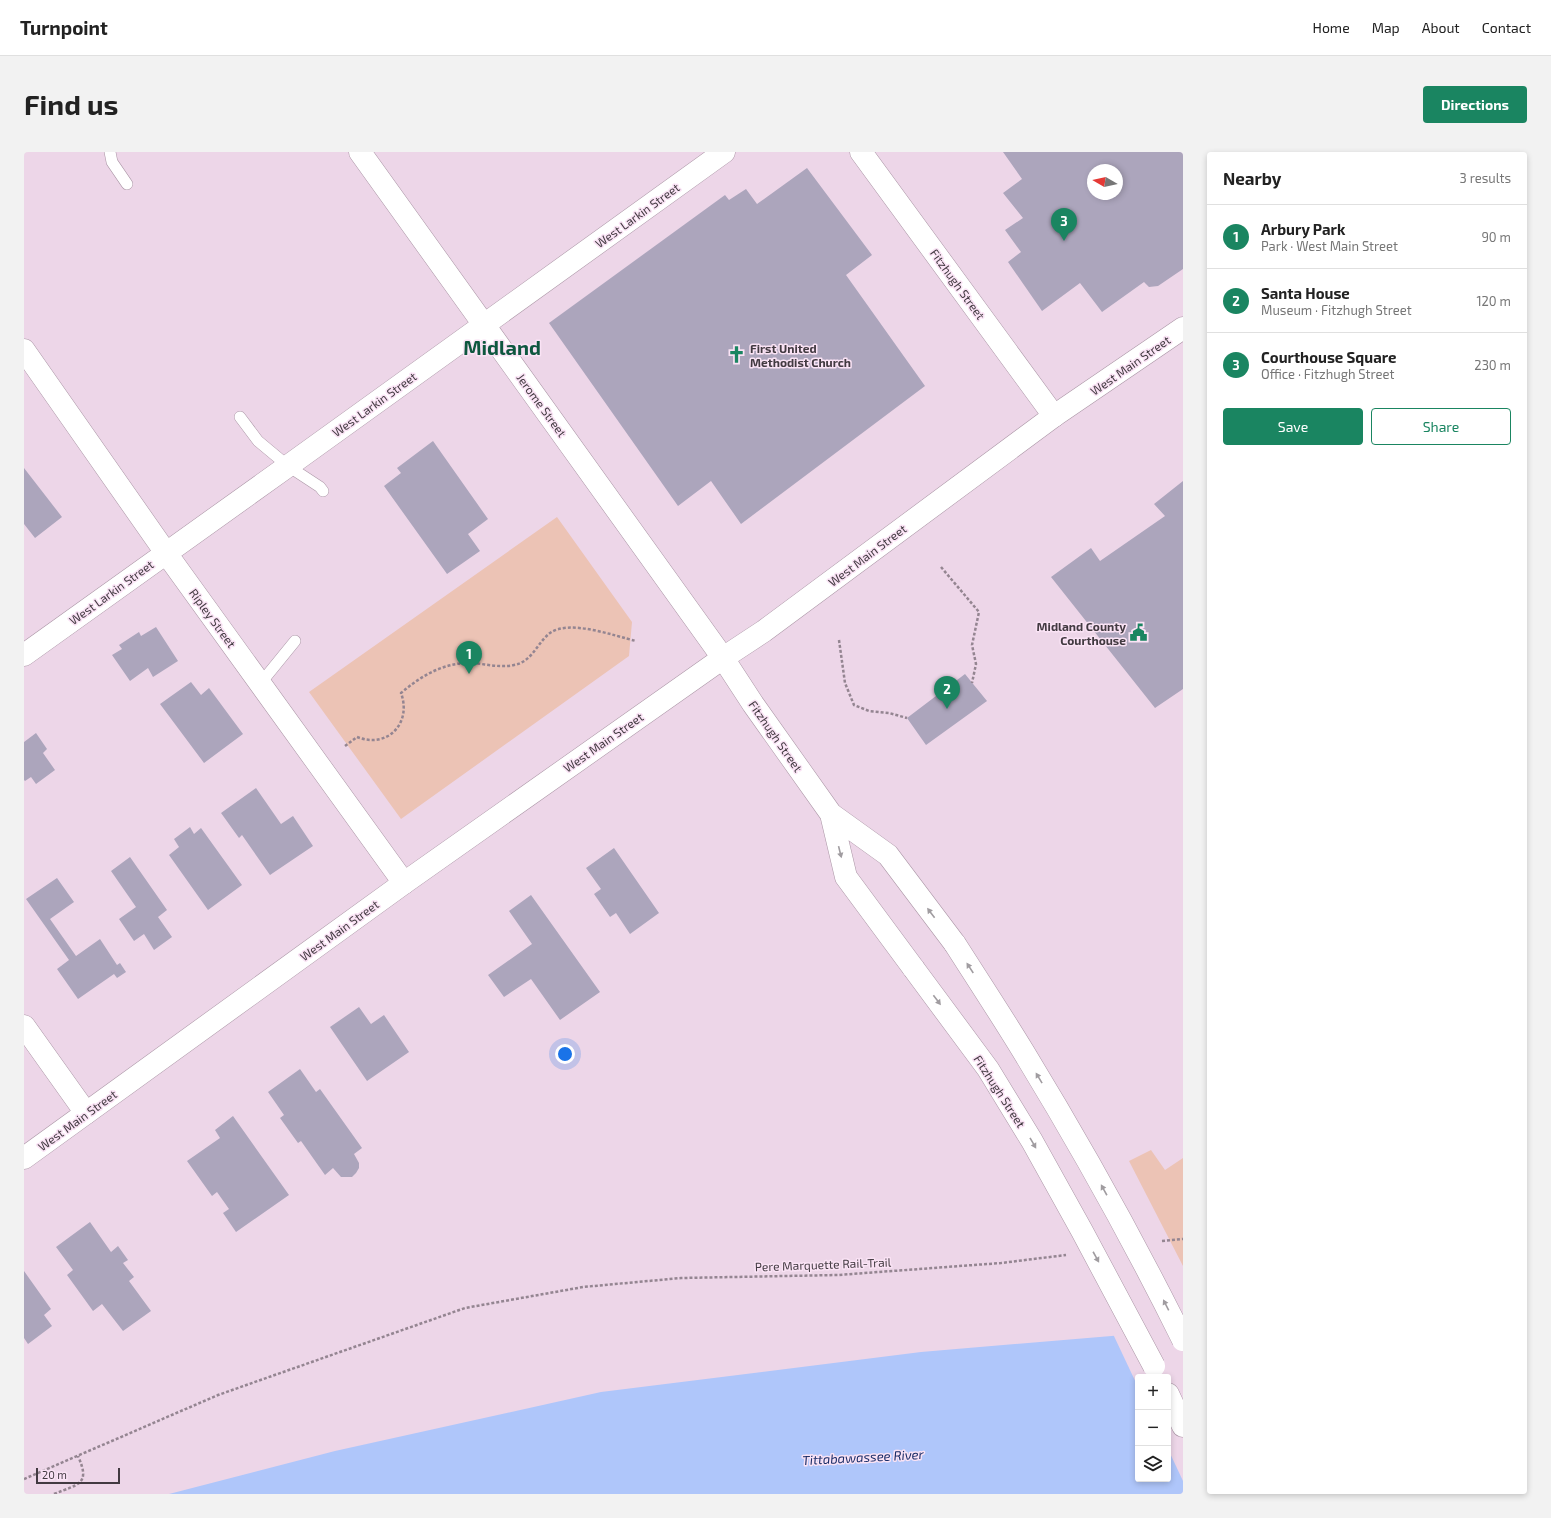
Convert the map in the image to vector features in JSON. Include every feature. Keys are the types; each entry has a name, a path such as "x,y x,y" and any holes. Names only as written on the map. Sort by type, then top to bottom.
{"main road":[{"name":"Jerome Street","path":"360,152 723,658"},
{"name":"West Larkin Street","path":"24,655 724,152"},
{"name":"Fitzhugh Street","path":"861,152 1054,416"},
{"name":"West Main Street","path":"24,1158 404,883 723,658 764,631 1054,416 1183,328"},
{"name":"Ripley Street","path":"24,350 166,553 404,883"},
{"name":"Fitzhugh Street","path":"723,658 753,704 831,814 888,855 955,944 1023,1050 1082,1149 1141,1255 1183,1340"},
{"name":"Fitzhugh Street","path":"831,814 846,877 988,1069 1032,1141 1112,1284 1158,1374"},
{"path":"24,1026 86,1113"},
{"path":"1171,1400 1183,1426"}],"lane":[{"path":"110,152 112,162 127,184"},
{"path":"240,416 258,441 288,466 320,487 323,491"},
{"path":"260,684 295,641"}],"path":[{"path":"941,568 979,612 972,645 976,664 972,683"},
{"path":"345,746 357,737 366,740 389,736 399,727 404,715 404,703 401,693 430,672 452,664 471,663 503,666 516,665 529,659 550,633 562,628 583,628 636,641"},
{"path":"839,640 845,682 854,705 869,712 889,712 907,718"},
{"path":"1155,1242 1183,1239"},
{"name":"Pere Marquette Rail-Trail","path":"24,1479 218,1395 465,1308 584,1287 681,1278 838,1274 1001,1263 1067,1254"},
{"path":"54,1494 81,1482 84,1476 78,1456"}],"shaded area":[{"path":"557,517 632,622 629,656 401,819 309,692"},
{"path":"1151,1150 1165,1170 1183,1158 1183,1266 1129,1161"}],"water":[{"name":"Tittabawassee River","path":"1183,1330 1183,1494 169,1494 335,1451 601,1392 921,1352"}],"pier":[{"path":"1183,1328 1183,1481 1171,1455 1171,1374 1135,1374 1135,1381 1113,1334"}],"building":[{"path":"1003,152 1183,152 1183,269 1158,286 1149,287 1144,282 1102,312 1080,283 1042,311 1008,262 1021,252 1005,230 1023,218 1003,193 1022,179"},
{"name":"First United Methodist Church","path":"807,168 872,255 846,275 925,386 741,524 711,481 678,506 549,323 725,195 729,200 746,189 757,204"},
{"path":"433,441 488,519 468,534 480,551 447,574 384,486 401,473 397,468"},
{"path":"24,468 62,517 35,538 24,524"},
{"name":"Midland County Courthouse","path":"1183,481 1183,689 1155,708 1051,577 1091,548 1100,561 1165,516 1154,504"},
{"path":"156,627 178,661 153,677 148,668 130,681 112,655 122,649 119,645 139,632 141,636"},
{"path":"965,674 987,701 926,745 907,718"},
{"path":"191,682 201,695 209,688 243,734 204,763 160,704"},
{"path":"36,733 47,749 43,753 55,770 36,784 31,777 25,781 24,780 24,742"},
{"path":"256,788 281,824 293,816 313,846 270,875 242,835 239,838 221,813"},
{"path":"190,827 194,834 201,828 242,885 208,910 169,855 179,847 174,839"},
{"path":"614,848 659,913 630,934 616,913 610,917 594,894 601,889 586,868"},
{"path":"130,857 167,910 158,917 172,937 154,950 144,934 134,941 119,919 136,907 111,871"},
{"path":"57,878 74,902 50,919 76,956 100,939 117,965 120,963 126,972 117,978 114,974 78,999 57,969 69,960 26,899"},
{"path":"531,895 600,992 560,1020 531,979 504,997 488,975 532,944 509,911"},
{"path":"359,1007 371,1024 384,1015 409,1052 367,1081 330,1027"},
{"path":"300,1069 316,1092 320,1089 362,1148 354,1154 359,1163 359,1168 352,1177 341,1177 333,1168 325,1175 301,1141 298,1143 280,1118 284,1115 268,1092"},
{"path":"233,1116 289,1195 236,1232 223,1213 229,1209 217,1192 212,1196 187,1161 220,1138 215,1130"},
{"path":"90,1222 111,1252 118,1246 128,1260 123,1263 134,1277 129,1281 151,1311 123,1331 102,1304 93,1311 67,1275 73,1270 56,1247"},
{"path":"24,1271 51,1309 44,1315 52,1326 28,1344 24,1338"}],"place":[{"name":"Courthouse Square","path":"1064,241"},
{"name":"First United Methodist Church","path":"737,355"},
{"name":"Midland County Courthouse","path":"1139,633"},
{"name":"Arbury Park","path":"469,674"},
{"name":"Santa House","path":"947,709"}],"district":[{"name":"Midland","path":"502,347"}]}
